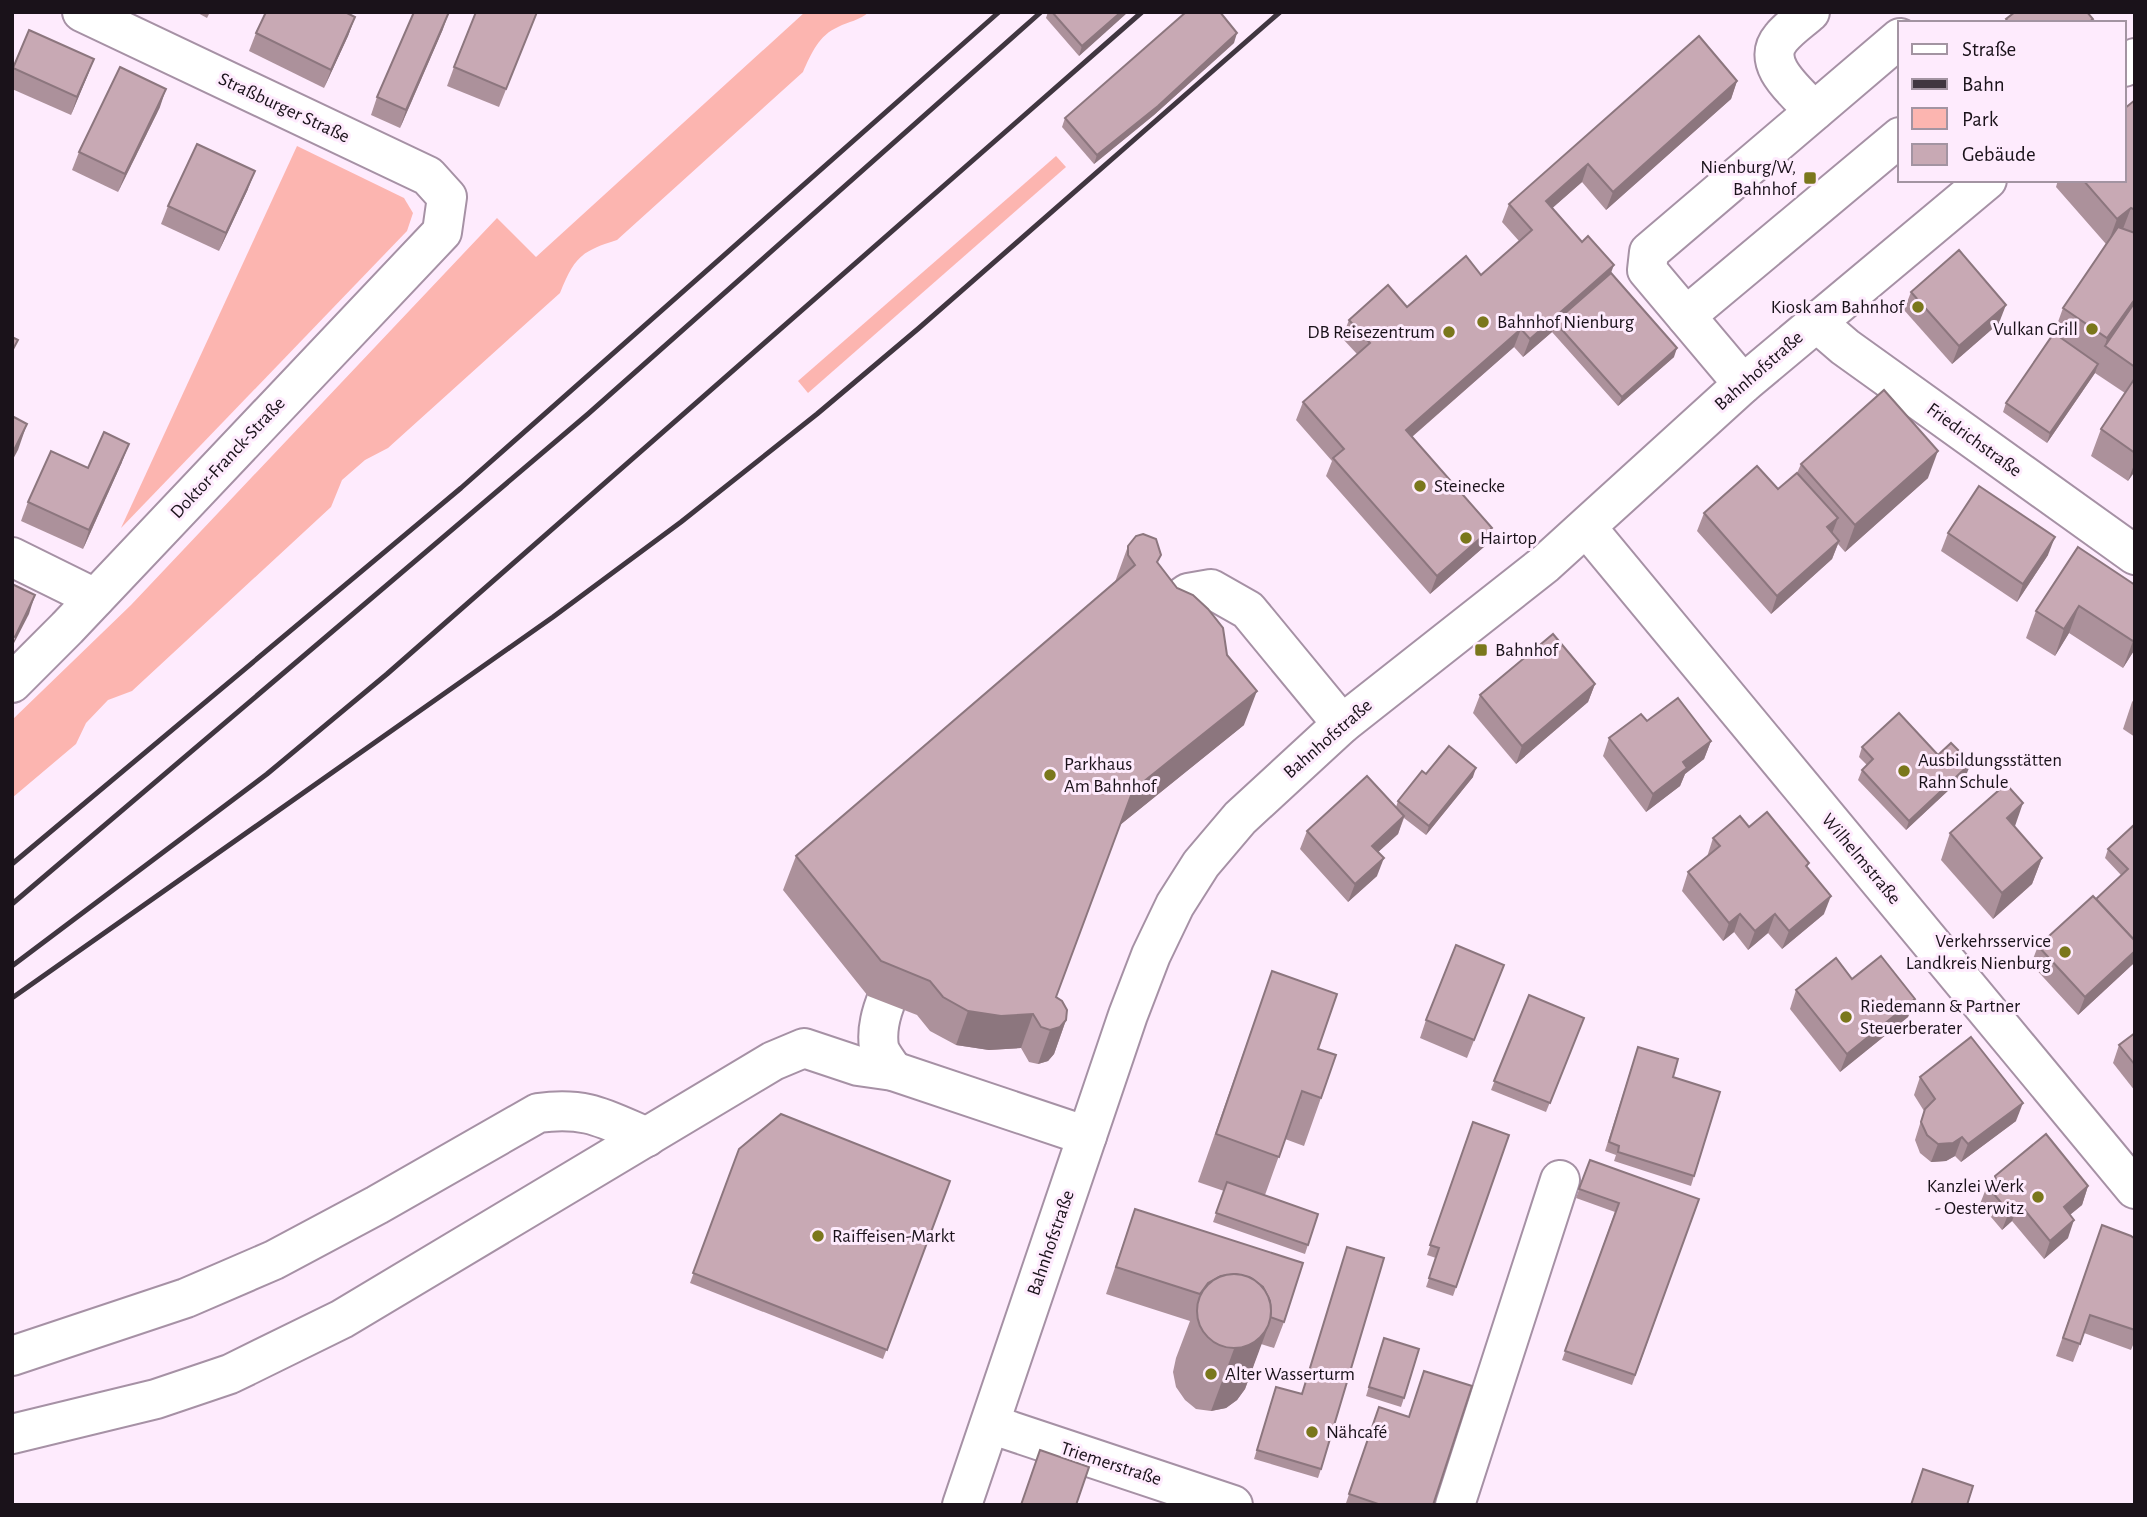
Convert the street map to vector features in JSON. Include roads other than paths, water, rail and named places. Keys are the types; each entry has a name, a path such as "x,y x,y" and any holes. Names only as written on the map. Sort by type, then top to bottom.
{"street":[{"name":"Straßburger Straße","path":"82,12 428,176 447,197 442,232"},
{"path":"1810,12 1781,38 1774,56 1779,71 1814,111"},
{"path":"1743,384 1647,270 1649,252 1898,40"},
{"path":"1686,316 1898,139"},
{"name":"Bahnhofstraße","path":"962,1505 1151,955 1175,905 1201,864 1240,818 1342,724 1545,564 1743,384 1985,182"},
{"name":"Doktor-Franck-Straße","path":"12,683 442,232"},
{"name":"Friedrichstraße","path":"1816,322 1845,347 2135,555"},
{"name":"Wilhelmstraße","path":"1587,528 2135,1189"},
{"path":"12,557 95,598"},
{"path":"1117,648 1157,613 1188,593 1211,589 1248,610 1342,724"},
{"path":"893,1071 879,1050 879,1027 886,1003 918,926"},
{"path":"12,1434 156,1399 230,1374 342,1320 773,1061 804,1048 858,1066 893,1071 1087,1136"},
{"path":"12,1356 186,1298 274,1259 377,1205 538,1113 564,1109 590,1113 647,1136"},
{"path":"1455,1505 1560,1180"},
{"name":"Triemerstraße","path":"990,1423 1233,1505"}],"railway":[{"path":"12,864 461,488 999,12"},
{"path":"12,904 588,414 1041,12"},
{"path":"12,966 267,774 387,674 1142,12"},
{"path":"12,998 553,617 681,522 817,414 919,328 1280,12"}],"place":[{"name":"Nienburg/W, Bahnhof","path":"1810,178"},
{"name":"Kiosk am Bahnhof","path":"1918,307"},
{"name":"Bahnhof Nienburg","path":"1483,322"},
{"name":"Vulkan Grill","path":"2092,329"},
{"name":"DB Reisezentrum","path":"1449,332"},
{"name":"Steinecke","path":"1420,486"},
{"name":"Hairtop","path":"1466,538"},
{"name":"Bahnhof","path":"1481,650"},
{"name":"Ausbildungsstätten Rahn Schule","path":"1904,771"},
{"name":"Parkhaus Am Bahnhof","path":"1050,775"},
{"name":"Verkehrsservice Landkreis Nienburg","path":"2065,952"},
{"name":"Riedemann & Partner Steuerberater","path":"1846,1017"},
{"name":"Kanzlei Werk - Oesterwitz","path":"2038,1197"},
{"name":"Raiffeisen-Markt","path":"818,1236"},
{"name":"Alter Wasserturm","path":"1211,1374"},
{"name":"Nähcafé","path":"1312,1432"}]}
